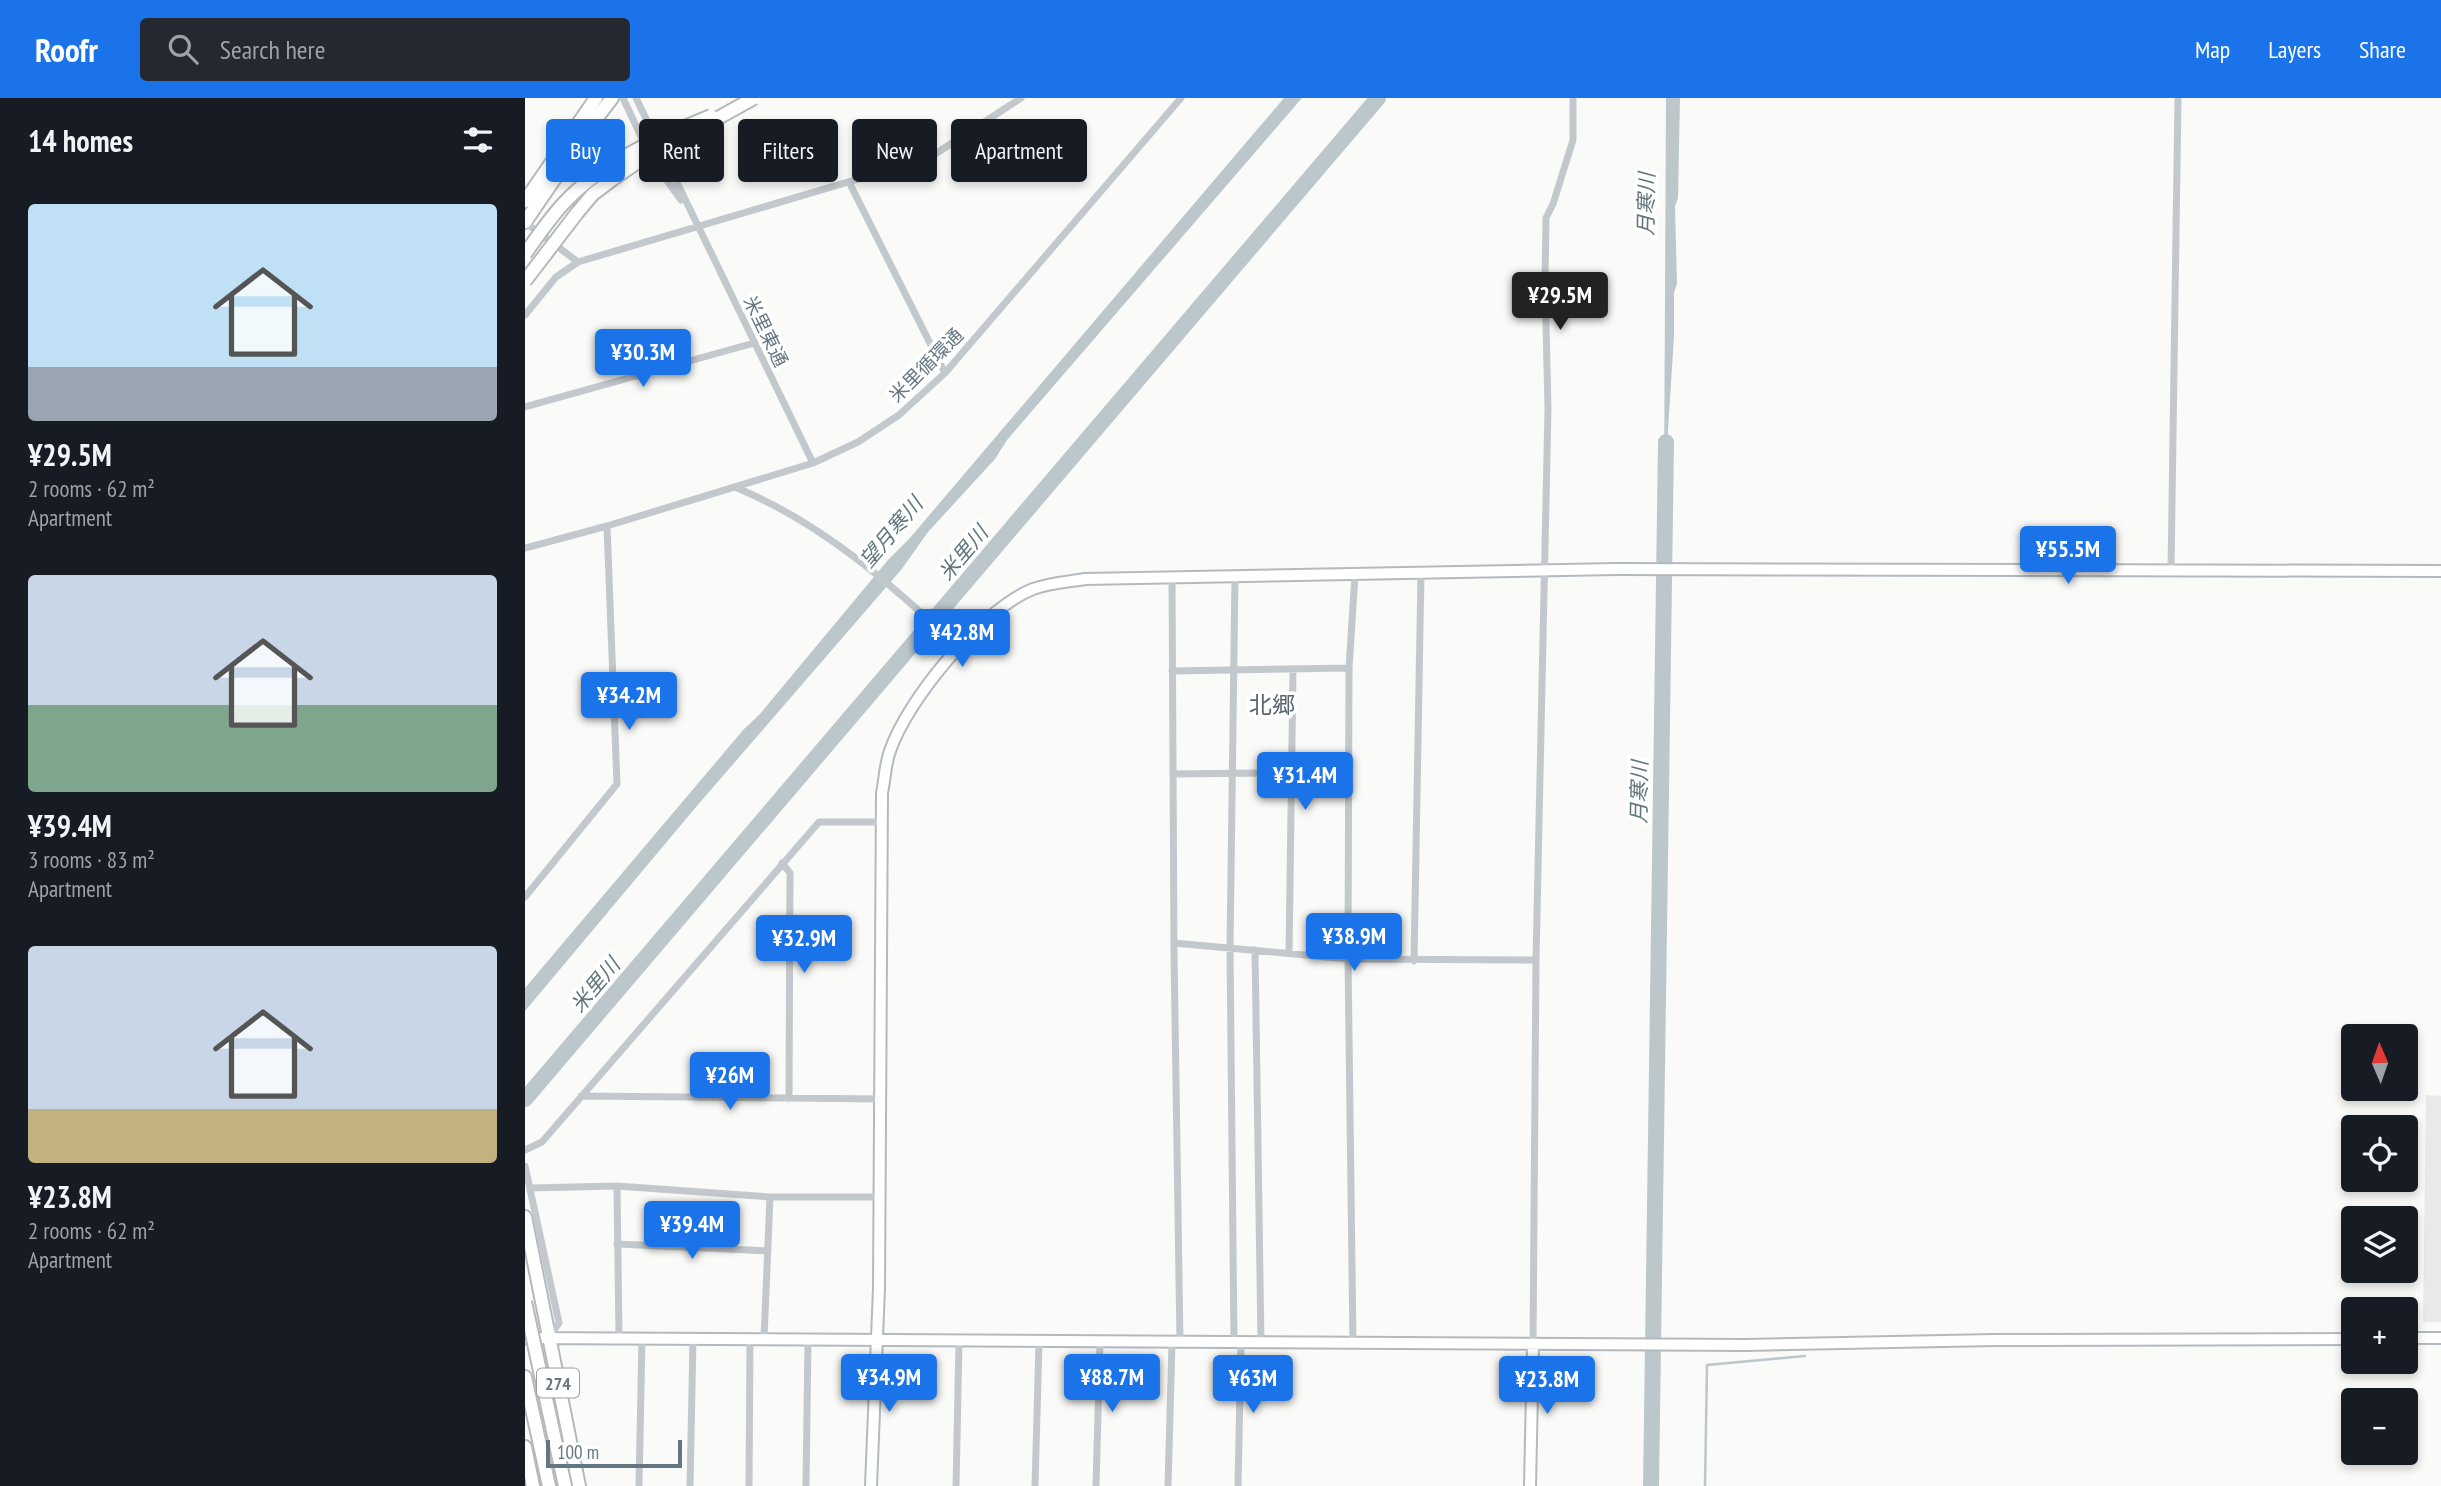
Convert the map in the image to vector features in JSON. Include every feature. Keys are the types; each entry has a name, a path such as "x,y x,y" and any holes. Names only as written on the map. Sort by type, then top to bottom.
{"highway":[{"path":"525,201 596,98"},
{"path":"525,254 565,202 605,169 692,123 754,98"},
{"path":"525,281 577,212 593,194 613,178 754,98"},
{"path":"528,224 615,99"},
{"name":"274","path":"525,1217 579,1486"},
{"path":"525,1302 565,1486"},
{"path":"525,1377 549,1486"},
{"path":"525,1447 533,1486"}],"street":[{"name":"米里東通","path":"636,98 813,463"},
{"path":"525,315 556,277 578,262 929,158 1021,98"},
{"name":"米里循環通","path":"525,548 607,526 813,463 858,442 899,415 945,373 1181,98"},
{"path":"1530,1486 1536,960 1548,409 1546,218 1573,140 1573,98"},
{"path":"2171,570 2178,98"},
{"name":"米里東通","path":"615,99 652,160 690,212"},
{"path":"849,183 945,373"},
{"path":"528,224 578,262"},
{"path":"525,407 754,343"},
{"path":"737,487 774,503 808,523 855,558 959,647"},
{"path":"525,897 617,784 607,526"},
{"path":"871,1486 879,1288 882,793 889,752 905,718 959,647 993,614 1031,590 1051,583 1085,579 1545,570 2441,571"},
{"path":"1414,961 1422,573"},
{"path":"1353,1344 1348,959 1349,668 1355,575"},
{"path":"1235,576 1236,670 1231,773 1230,948 1238,1486"},
{"path":"1168,1486 1176,1343 1172,577"},
{"path":"1172,671 1349,668"},
{"path":"1289,953 1293,670"},
{"path":"1173,774 1349,772"},
{"path":"525,1150 542,1142 819,822 883,822"},
{"path":"782,863 790,873 789,1098"},
{"path":"1174,943 1348,959 1536,960"},
{"path":"1255,950 1261,1343"},
{"path":"581,1096 880,1099"},
{"path":"525,1166 559,1323 548,1338"},
{"path":"530,1188 617,1186 770,1197 879,1197"},
{"path":"617,1186 618,1337"},
{"path":"764,1338 770,1197"},
{"path":"617,1244 768,1251"},
{"path":"525,1338 1533,1345 2341,1339"},
{"path":"639,1486 642,1338"},
{"path":"691,1486 693,1338"},
{"path":"2418,1338 2441,1338"},
{"path":"749,1486 750,1339"},
{"path":"806,1486 808,1339"},
{"path":"956,1486 959,1342"},
{"path":"1035,1486 1039,1342"},
{"path":"1096,1486 1100,1342"}],"shaded area":[{"path":"1284,98 1302,98 1007,440 995,459 928,532 901,570 696,807 525,1011 525,988"},
{"path":"1666,98 1680,98 1678,198 1675,206 1677,284 1674,293 1674,336 1664,493"},
{"path":"2426,1095 2441,1096 2441,1322 2423,1322"}],"waterway":[{"name":"米里川","path":"525,1099 1378,98"},
{"name":"月寒川","path":"1651,1486 1666,442"},
{"path":"1705,1486 1707,1365 1805,1356"}],"district":[{"name":"北郷","path":"1272,704"}],"water label":[{"name":"望月寒川","path":"891,532"}]}
